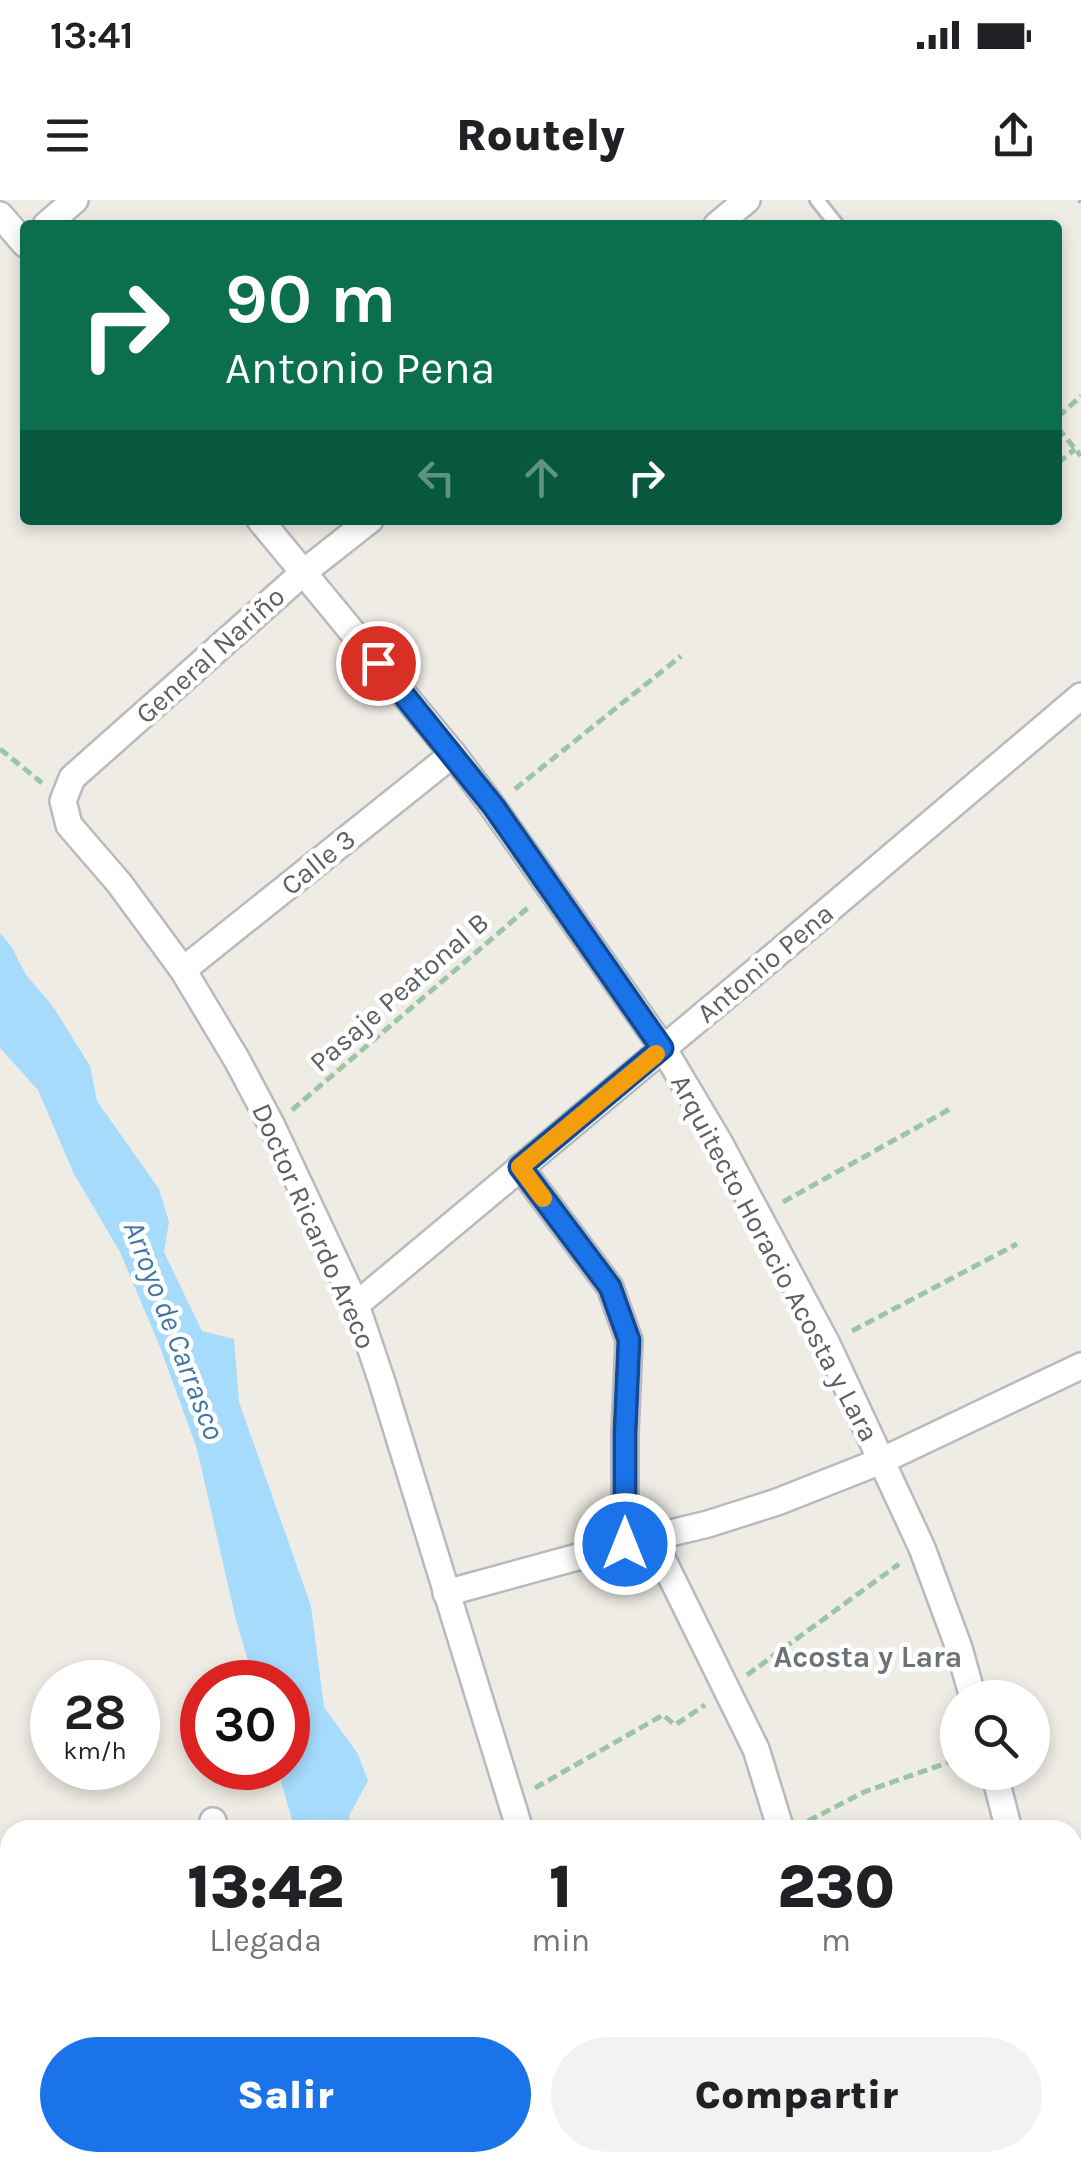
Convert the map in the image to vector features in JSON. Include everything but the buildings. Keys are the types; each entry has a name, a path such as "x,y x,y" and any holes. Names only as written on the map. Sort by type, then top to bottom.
{"street":[{"path":"52,220 76,200"},
{"path":"723,220 747,200"},
{"path":"0,215 20,238"},
{"name":"Arquitecto Horacio Acosta y Lara","path":"264,525 494,807 662,1048 720,1142 827,1344 922,1548 968,1680"},
{"name":"General Nariño","path":"64,800 72,778 304,572 364,525"},
{"name":"Antonio Pena","path":"356,1305 1081,696"},
{"name":"Calle 3","path":"183,970 453,754"},
{"name":"Doctor Ricardo Areco","path":"64,800 69,825 183,970 237,1060 356,1305 517,1820"},
{"path":"520,1167 610,1287 629,1340 625,1544"},
{"path":"446,1593 777,1502 881,1461 1081,1366"},
{"path":"652,1538 791,1820"},
{"path":"999,1790 1006,1820"}],"lane":[{"path":"817,200 833,220"}],"path":[{"path":"1062,413 1081,396"},
{"path":"1062,433 1081,456"},
{"path":"1062,460 1075,449"},
{"path":"494,807 681,656"},
{"path":"0,749 64,800"},
{"name":"Pasaje Peatonal B","path":"272,1126 552,887"},
{"path":"758,1216 950,1109"},
{"path":"827,1344 1017,1244"},
{"path":"806,1820 864,1792 940,1765"}],"water":[{"name":"Arroyo de Carrasco","path":"0,933 90,1066 97,1101 159,1189 169,1222 164,1252 202,1331 234,1339 239,1402 311,1606 324,1707 358,1754 368,1781 350,1820 292,1820 283,1790 310,1790 310,1660 248,1660 197,1449 160,1347 120,1252 74,1174 38,1090 0,1048"}],"slow traffic":[{"path":"543,1198 520,1167 656,1054"}],"district":[{"name":"Acosta y Lara","path":"868,1657"}],"route":[{"path":"378,663 494,807 662,1048 520,1167 610,1287 629,1340 625,1544"}]}
